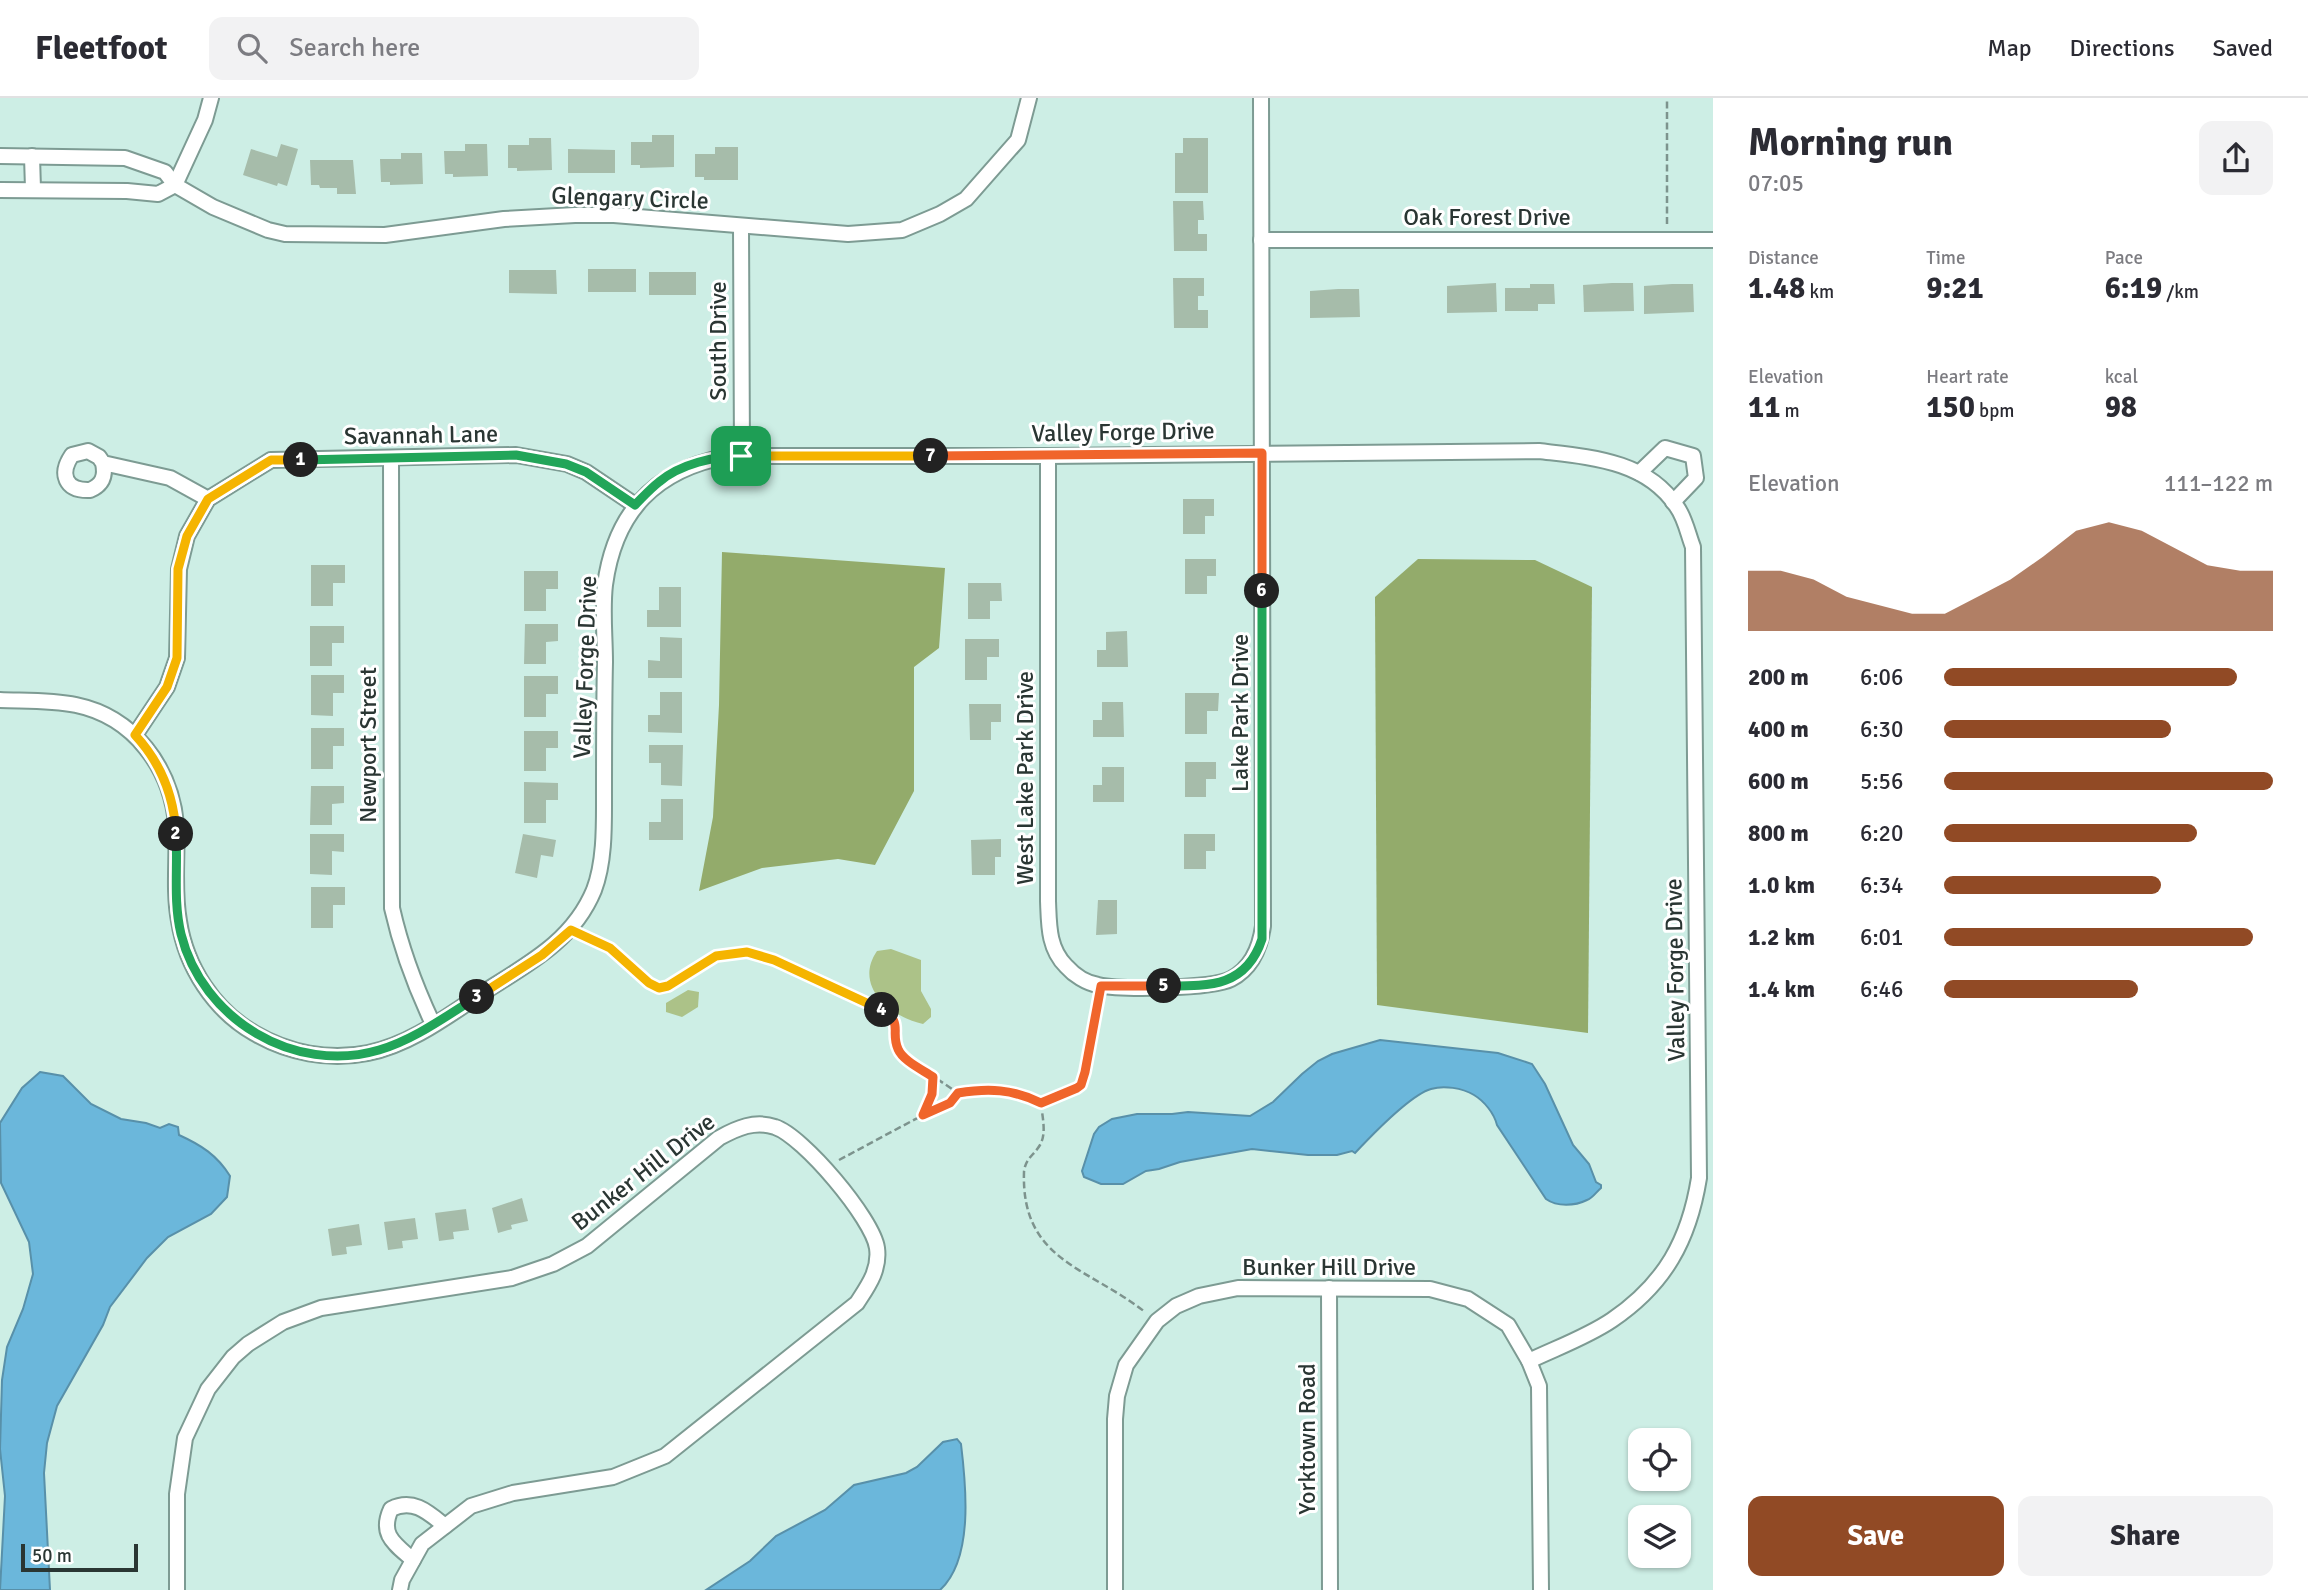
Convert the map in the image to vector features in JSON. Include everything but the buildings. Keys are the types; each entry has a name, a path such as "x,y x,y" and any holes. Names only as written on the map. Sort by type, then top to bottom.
{"street":[{"path":"0,190 127,191 158,194 175,185 205,120 211,98"},
{"name":"Glengary Circle","path":"0,156 125,158 166,172 175,185 213,207 268,230 285,234 385,235 504,219 575,215 627,216 848,234 902,230 967,199 1018,140 1029,98"},
{"name":"Lake Park Drive","path":"1188,986 1220,983 1241,971 1258,951 1263,926 1261,98"},
{"path":"32,156 33,189"},
{"name":"South Drive","path":"741,227 741,456"},
{"name":"Oak Forest Drive","path":"1261,240 1713,240"},
{"path":"1639,473 1665,449 1693,456 1696,478 1673,502"},
{"name":"Valley Forge Drive","path":"0,700 77,705 117,721 135,735 160,769 172,801 177,842 177,905 184,946 198,976 225,1010 248,1029 273,1042 326,1056 354,1055 380,1050 433,1024 542,955 571,930 594,889 604,831 605,585 616,541 635,505 661,480 687,466 712,459 741,456 1539,451 1606,459 1639,473 1661,487 1678,508 1693,547 1706,1178 1677,1254 1644,1296 1611,1321 1529,1361"},
{"name":"Savannah Lane","path":"135,735 167,687 177,658 178,569 187,536 208,499 271,460 516,455 566,464 586,472 635,505"},
{"name":"West Lake Park Drive","path":"1048,456 1050,933 1057,955 1064,965 1085,980 1101,986 1188,986"},
{"name":"Newport Street","path":"390,459 392,908 400,943 433,1024"},
{"path":"103,463 170,478 208,499"},
{"name":"Bunker Hill Drive","path":"177,1590 177,1494 184,1438 195,1412 221,1371 233,1357 266,1331 321,1308 512,1278 553,1264 587,1246 719,1138 741,1127 762,1124 775,1127 798,1140 824,1168 861,1215 873,1235 877,1249 874,1275 857,1303 665,1456 612,1477 513,1493 471,1506 422,1544 402,1580 400,1590"},
{"name":"Bunker Hill Drive","path":"1115,1590 1115,1419 1117,1396 1126,1365 1157,1321 1176,1307 1199,1296 1238,1288 1430,1289 1468,1299 1507,1325 1529,1361 1539,1387 1541,1590"},
{"name":"Yorktown Road","path":"1329,1288 1330,1590"},
{"path":"413,1560 393,1542 386,1531 386,1520 391,1509 410,1504 426,1511 445,1526"}],"path":[{"path":"1667,98 1667,240"},
{"path":"571,930 610,948 649,983 659,988 668,986 716,956 747,952 761,955 890,1015 896,1024 897,1048 902,1056 958,1093 992,1089 1011,1091 1041,1103 1081,1085 1101,986"},
{"path":"923,1115 932,1094 933,1077"},
{"path":"824,1168 950,1103 958,1093"},
{"path":"1041,1103 1044,1135 1025,1165 1025,1196 1031,1222 1040,1238 1063,1261 1122,1294 1157,1321"}],"green space":[{"path":"722,552 945,568 939,648 914,667 914,791 875,865 838,859 762,868 699,891 713,817 719,705"},
{"path":"1418,559 1535,560 1592,587 1588,1033 1377,1005 1375,597"},
{"path":"891,949 921,960 921,991 931,1009 931,1017 923,1024 899,1015 879,998 872,988 869,976 877,951"},
{"path":"688,990 699,992 698,1007 682,1017 666,1012 666,1003"}],"water":[{"path":"1380,1040 1498,1053 1532,1064 1545,1084 1573,1145 1589,1164 1601,1188 1589,1199 1577,1204 1550,1202 1485,1104 1469,1093 1447,1087 1431,1089 1413,1099 1355,1153 1352,1151 1337,1155 1308,1155 1252,1149 1146,1171 1123,1184 1101,1184 1084,1177 1082,1171 1094,1134 1099,1127 1112,1119 1137,1114 1188,1112 1250,1116 1273,1102 1318,1061 1332,1054"},
{"path":"40,1072 63,1076 91,1104 121,1119 160,1128 169,1124 178,1127 179,1135 208,1151 230,1176 227,1197 211,1214 168,1237 147,1258 110,1307 103,1325 57,1406 47,1443 44,1473 50,1590 0,1590 5,1496 0,1449 2,1380 7,1347 23,1309 33,1274 29,1242 1,1183 0,1123 22,1088"},
{"path":"957,1439 961,1444 965,1480 963,1541 951,1577 940,1590 706,1590 750,1561 776,1536 825,1510 854,1485 906,1473 917,1467 943,1442"}],"route":[{"path":"1262,453 1263,926 1258,951 1251,962 1232,978 1203,986 1101,986 1085,1072 1081,1085 1077,1088 1041,1103 1011,1091 973,1090 958,1093 950,1103 923,1115 932,1094 933,1077 902,1056 897,1048 896,1024 890,1015 774,960 747,952 716,956 668,986 659,988 649,983 610,948 571,930 542,955 407,1039 380,1050 354,1055 326,1056 285,1048 237,1021 215,1000 198,976 184,946 177,905 175,814 169,788 151,754 135,735 167,687 177,658 178,569 187,536 208,499 271,460 516,455 566,464 586,472 635,505 661,480 687,466 712,459 741,456 1262,453"}]}
